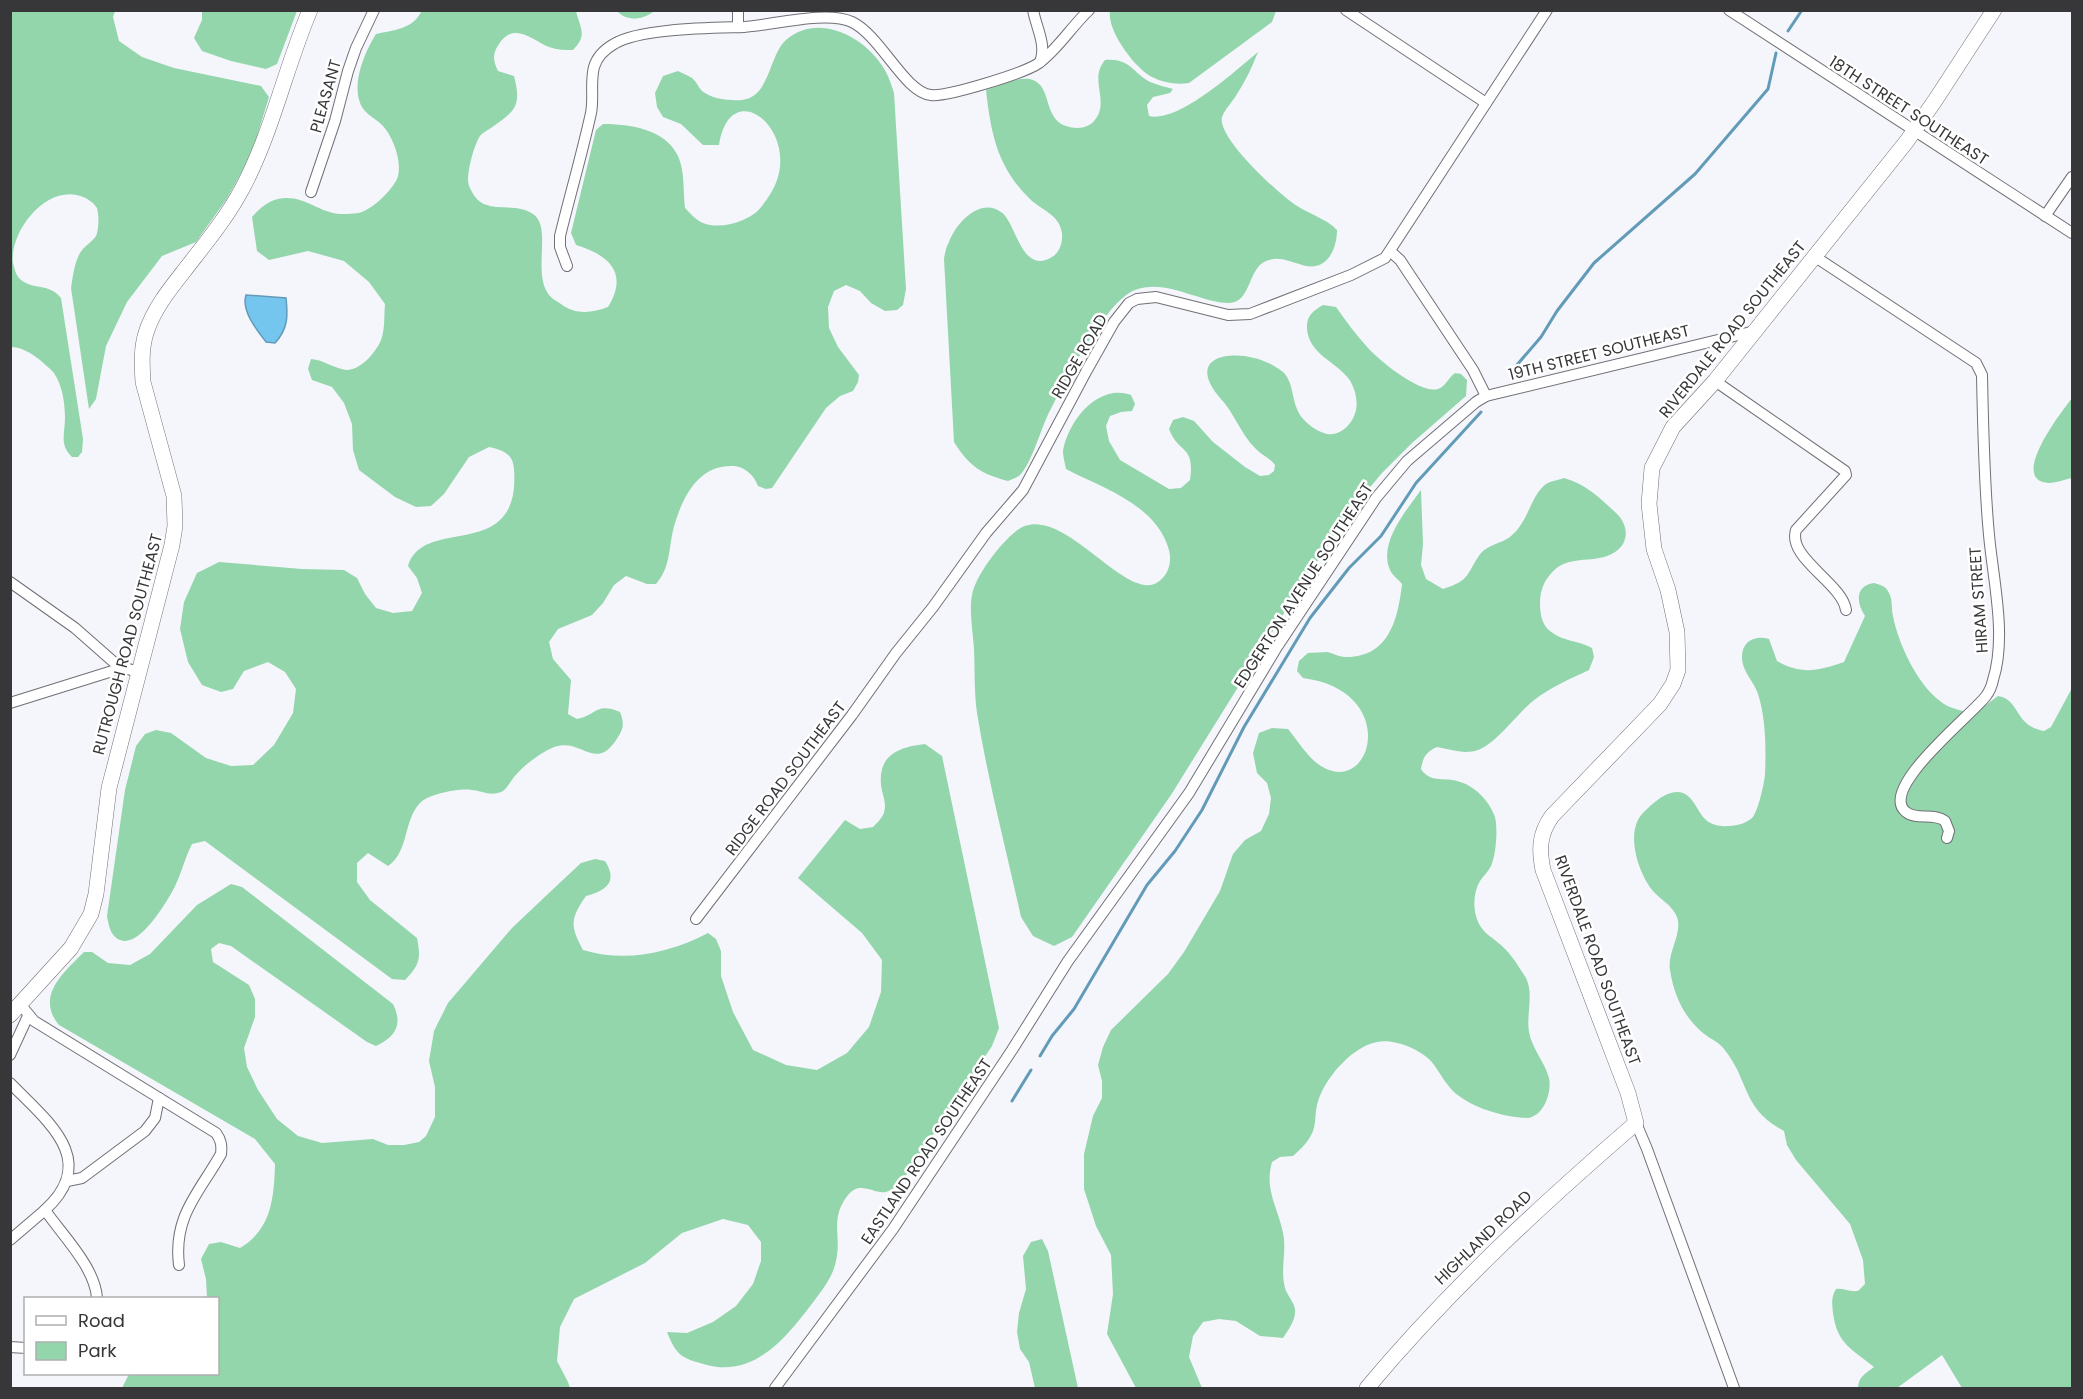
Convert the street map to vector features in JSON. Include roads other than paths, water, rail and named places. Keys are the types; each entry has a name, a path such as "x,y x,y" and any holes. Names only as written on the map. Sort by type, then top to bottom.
{"street":[{"name":"RUTROUGH ROAD SOUTHEAST","path":"20,1012 71,948 91,914 96,894 109,788 172,545 176,511 171,477 143,382 143,348 147,331 158,307 215,230 242,188 266,133 289,63 310,10"},
{"name":"PLEASANT","path":"311,192 348,70 374,10"},
{"path":"738,10 738,27"},
{"path":"1033,10 1042,45 1043,55 1040,62"},
{"path":"567,266 560,247 560,236 591,110 592,75 598,58 614,44 634,36 769,25 816,18 842,19 867,32 913,87 929,95 938,96 986,83 1034,66 1089,10"},
{"path":"1346,10 1486,103"},
{"path":"1486,396 1473,370 1400,260 1391,252 1547,10"},
{"name":"18TH STREET SOUTHEAST","path":"1729,10 2073,233"},
{"name":"RIVERDALE ROAD SOUTHEAST","path":"1734,1389 1636,1123 1628,1093 1543,870 1540,844 1546,824 1552,816 1660,704 1673,684 1678,670 1677,632 1668,590 1654,549 1649,504 1652,468 1673,427 1715,381 1914,131 1994,10"},
{"path":"2045,216 2073,177"},
{"name":"RIDGE ROAD","path":"896,653 933,607 986,533 1023,490 1092,360 1114,322 1129,303 1137,299 1156,297 1228,315 1250,314 1351,275 1381,261 1391,252"},
{"name":"HIRAM STREET","path":"1814,256 1976,363 1982,375 1989,534 1999,626 1996,671 1987,695 1924,759 1909,777 1900,797 1902,808 1907,813 1934,816 1945,821 1949,831 1947,838"},
{"name":"19TH STREET SOUTHEAST","path":"1486,396 1755,331"},
{"path":"1715,381 1845,471 1846,475 1794,535 1797,548 1845,603 1846,610"},
{"name":"EDGERTON AVENUE SOUTHEAST","path":"1094,924 1188,793 1277,647 1376,498 1407,461 1486,396"},
{"path":"10,582 75,628 107,658 122,668 140,673"},
{"name":"RIDGE ROAD SOUTHEAST","path":"696,919 852,715 896,653"},
{"path":"10,703 122,668"},
{"name":"EASTLAND ROAD SOUTHEAST","path":"775,1389 892,1229 1094,924"},
{"path":"10,1055 20,1012 216,1133 222,1145 221,1154 184,1215 178,1240 179,1265"},
{"path":"10,1083 63,1142 70,1164 68,1180 55,1201 10,1240"},
{"path":"68,1180 82,1178 145,1131 155,1118 159,1098"},
{"name":"HIGHLAND ROAD","path":"1367,1389 1447,1298 1534,1213 1636,1123"},
{"path":"45,1210 87,1268 97,1288 97,1297"}],"water":[{"path":"246,295 286,298 286,322 275,343 266,342 254,326 246,307"}],"waterway":[{"path":"1788,31 1802,10"},
{"path":"1510,373 1541,337 1557,311 1594,263 1695,174 1768,89 1776,53"},
{"path":"1040,1056 1052,1036 1074,1009 1147,885 1175,851 1202,810 1244,727 1310,618 1349,568 1381,536 1416,483 1481,412"},
{"path":"1012,1101 1031,1070"}]}
